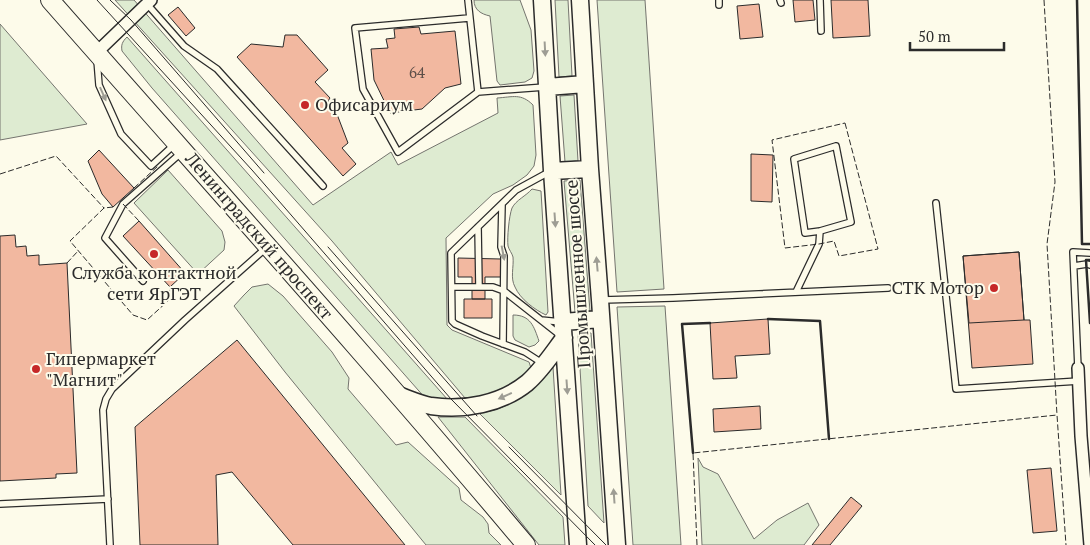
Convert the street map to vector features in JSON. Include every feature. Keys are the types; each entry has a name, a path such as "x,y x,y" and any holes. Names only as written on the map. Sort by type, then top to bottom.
{"main road":[{"name":"Ленинградский проспект","path":"50,0 268,246 467,474 526,545"},
{"name":"Промышленное шоссе","path":"542,0 578,545"},
{"name":"Промышленное шоссе","path":"580,0 617,545"},
{"path":"547,87 585,84"},
{"path":"552,171 590,169"},
{"path":"563,322 601,319"},
{"path":"398,395 430,406 456,408 500,399 518,390 536,374 564,338"},
{"name":"Ленинградский проспект","path":"467,474 515,545"}],"street":[{"path":"96,53 148,1"},
{"path":"1078,368 1086,435 1090,545"}],"lane":[{"path":"468,0 478,92"},
{"path":"820,0 821,31"},
{"path":"148,1 184,46 217,69 323,186"},
{"path":"469,18 355,28 363,89 398,152 478,92 547,87"},
{"path":"96,53 99,84 121,134 151,166 180,147"},
{"path":"836,146 851,222 820,231 805,233 794,159 836,146"},
{"path":"143,281 105,238 123,204 180,147"},
{"path":"544,364 524,352 455,324 452,321 451,253 516,190 552,171"},
{"path":"936,203 956,389 1079,382"},
{"path":"502,205 501,246 504,256 502,344"},
{"path":"478,228 480,287"},
{"path":"796,292 819,244 820,231"},
{"path":"110,545 103,410 106,399 112,389 185,320 268,246"},
{"path":"1078,368 1073,252 1090,253"},
{"path":"1074,266 1090,265"},
{"path":"452,287 494,287 504,291 564,338"},
{"path":"600,300 888,288"},
{"path":"541,320 563,322"},
{"path":"0,504 108,499"}],"green space":[{"path":"115,0 134,0 313,205 391,152 398,165 498,113 497,98 521,97 529,101 533,105 536,155 534,166 527,175 513,185 493,194 446,238 447,325 452,330 529,362 531,368 516,381 501,390 465,398 332,241"},
{"path":"474,0 520,0 531,30 534,71 532,78 525,82 500,85 497,81 490,16 479,11 475,6"},
{"path":"555,0 568,0 572,76 559,77"},
{"path":"597,0 645,0 664,289 617,292"},
{"path":"0,24 87,124 0,140"},
{"path":"127,37 448,400 426,399 152,88 122,51 122,44"},
{"path":"574,95 578,161 565,162 560,96"},
{"path":"168,170 222,231 225,242 224,250 198,274 134,203"},
{"path":"580,180 590,311 575,312 564,181"},
{"path":"532,189 541,191 548,312 546,315 528,304 517,291 513,280 513,257 508,246 508,227 512,208"},
{"path":"268,284 283,296 332,352 349,378 348,389 396,445 408,442 459,488 461,500 483,517 488,524 489,533 501,545 426,545 285,372 234,306 252,287"},
{"path":"665,306 681,545 633,545 617,307"},
{"path":"513,315 524,317 531,323 539,341 535,345 529,347 515,340 513,336"},
{"path":"591,333 604,523 588,506 578,334"},
{"path":"553,367 561,495 479,413 500,408 520,398 530,391"},
{"path":"438,417 465,417 563,517 565,545 539,545"},
{"path":"698,458 703,467 718,474 754,539 777,520 808,503 819,525 804,545 702,545"}],"building":[{"path":"793,0 813,0 815,20 795,22"},
{"path":"831,0 868,0 870,36 833,38"},
{"path":"759,4 763,37 740,39 737,6"},
{"path":"178,7 195,28 186,36 168,15"},
{"path":"419,27 421,34 455,31 461,84 445,88 422,109 390,113 374,80 371,49 388,48 386,39 395,38 394,29"},
{"name":"Офисариум","path":"285,35 297,35 328,70 315,82 330,98 328,101 335,109 348,143 342,148 356,164 343,176 237,57 251,44 283,47"},
{"path":"99,150 134,188 113,207 102,194 88,161"},
{"path":"751,154 773,155 772,202 751,201"},
{"name":"Служба контактной сети ЯрГЭТ","path":"139,221 185,273 170,287 123,236"},
{"name":"Гипермаркет \"Магнит\"","path":"15,235 16,247 26,246 27,256 39,255 39,265 67,263 77,473 56,474 56,478 0,481 0,236"},
{"name":"СТК Мотор","path":"1019,252 1024,320 1030,320 1033,364 972,368 963,256"},
{"path":"1019,252 1024,320 969,323 963,256"},
{"path":"458,258 501,259 501,277 485,277 485,299 472,299 472,277 458,277"},
{"path":"464,299 492,299 492,318 464,318"},
{"path":"768,319 770,354 735,356 737,378 713,379 710,323"},
{"path":"237,340 405,545 293,545 232,472 216,475 218,545 140,545 135,427"},
{"path":"760,406 761,429 714,432 713,409"},
{"path":"1051,468 1057,531 1033,533 1027,470"},
{"path":"851,497 862,506 830,545 812,545"}],"tram line":[{"path":"97,0 252,170 451,399 595,545"},
{"path":"110,0 131,20 264,173"},
{"path":"328,247 477,416"},
{"path":"509,447 606,545"}],"fence":[{"path":"1044,0 1055,182 1047,244 1057,415"},
{"path":"845,123 878,249 839,256 834,241 785,248 772,140 845,123"},
{"path":"0,174 56,156 104,208"},
{"path":"134,188 158,166"},
{"path":"123,204 139,221"},
{"path":"113,207 104,208 70,241 133,315 147,320 169,300 170,287"},
{"path":"67,263 78,251"},
{"path":"697,545 693,453 1057,415 1066,545"}],"wall":[{"path":"1077,0 1082,244 1090,244"},
{"path":"1090,260 1086,260 1090,323"},
{"path":"768,319 820,321 829,439"},
{"path":"693,453 682,324 710,323"}],"place":[{"name":"Офисариум","path":"305,105"},
{"name":"Служба контактной сети ЯрГЭТ","path":"154,254"},
{"name":"СТК Мотор","path":"994,288"},
{"name":"Гипермаркет \"Магнит\"","path":"36,369"}]}
